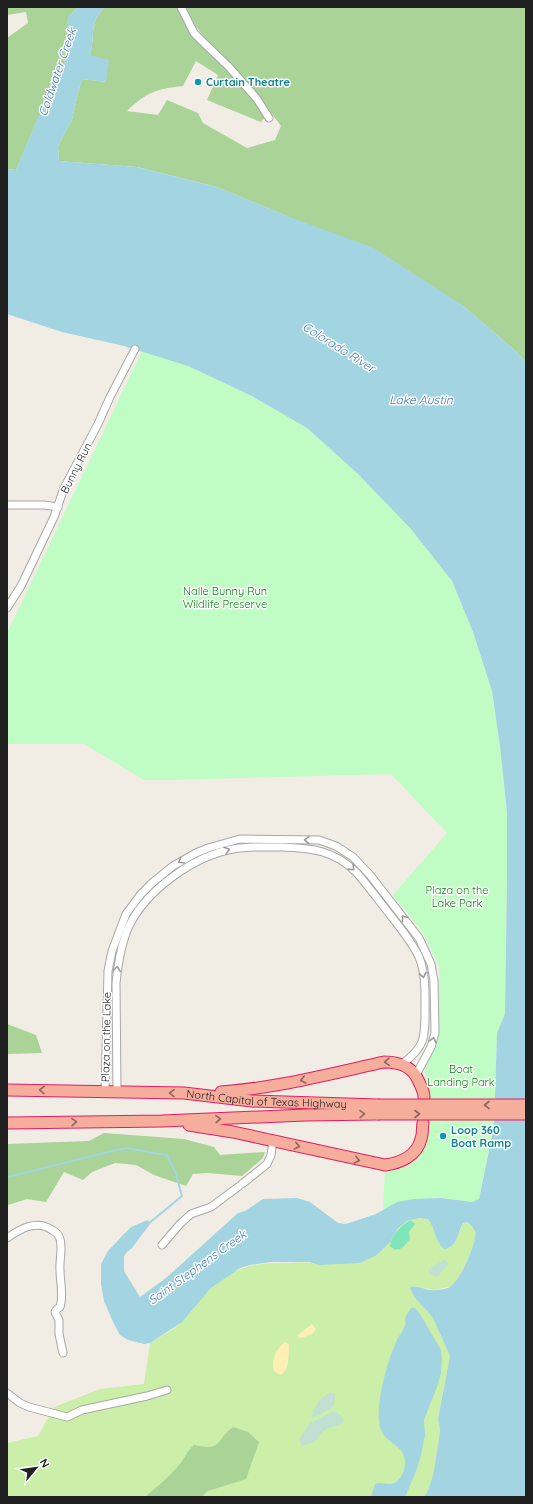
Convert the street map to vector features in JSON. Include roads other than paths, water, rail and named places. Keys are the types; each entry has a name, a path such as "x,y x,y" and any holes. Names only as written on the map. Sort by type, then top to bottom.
{"highway":[{"path":"197,1094 241,1091 295,1082 384,1062 393,1062 410,1068 416,1075 424,1092 424,1097"},
{"name":"North Capital of Texas Highway","path":"7,1090 197,1094 252,1101 378,1109 526,1114"},
{"name":"North Capital of Texas Highway","path":"7,1123 162,1121 305,1115 378,1109 526,1105"},
{"path":"162,1121 234,1132 378,1164 391,1164 404,1161 418,1146 422,1138 423,1123"}],"street":[{"path":"181,7 194,33 229,67 257,99 270,118"},
{"name":"Bunny Run","path":"7,608 21,586 58,508 64,488 135,349"},
{"path":"7,505 44,505 58,508"},
{"name":"Plaza on the Lake","path":"105,1092 107,982 112,951 126,914 132,904 152,883 183,860 208,848 240,839 320,850 348,865 363,881 413,946 419,957 426,988 424,1040 417,1050 402,1064"},
{"name":"Plaza on the Lake","path":"117,1092 117,966 130,924 137,913 158,889 185,868 231,849 263,843 319,840 336,846 353,857 370,875 419,938 426,952 433,973 435,1000 434,1040 416,1075"},
{"path":"363,881 370,875"},
{"path":"152,883 158,889"},
{"name":"Plaza on the Lake","path":"107,982 116,983"},
{"path":"162,1245 180,1224 191,1214 210,1207 240,1186 267,1164 271,1154 273,1141"},
{"path":"7,1238 18,1230 33,1225 49,1228 57,1233 60,1240 62,1300 60,1308 55,1312 59,1320 59,1334 63,1353"},
{"path":"7,1393 20,1403 29,1407 67,1417 82,1410 167,1390"}],"water":[{"name":"Lake Austin","path":"78,7 105,7 95,21 90,55 109,60 106,82 82,79 72,120 58,147 59,161 137,167 217,187 287,216 374,248 462,305 518,353 526,363 526,1497 424,1497 429,1488 434,1471 440,1431 438,1419 450,1356 433,1318 415,1298 410,1288 417,1287 434,1290 448,1288 452,1285 467,1262 474,1244 475,1231 467,1222 463,1223 455,1243 449,1248 444,1249 441,1246 428,1219 419,1218 407,1221 398,1228 390,1242 380,1252 360,1263 320,1265 309,1262 270,1262 240,1268 211,1288 182,1322 150,1343 144,1344 128,1340 120,1335 104,1301 101,1284 101,1264 108,1251 131,1227 148,1220 150,1224 124,1256 124,1271 140,1297 166,1278 238,1213 245,1211 263,1199 297,1198 310,1202 338,1223 346,1224 376,1214 397,1202 414,1199 441,1198 472,1202 479,1199 494,1126 497,1033 505,1014 507,812 492,691 473,632 452,581 411,529 358,474 307,428 252,396 188,366 124,346 62,332 7,314 7,169 16,170 52,84 66,59 68,17"},
{"path":"411,1308 415,1308 420,1314 441,1350 441,1373 424,1420 425,1435 421,1455 405,1497 371,1497 375,1484 390,1484 397,1482 402,1476 404,1468 405,1461 402,1452 383,1434 381,1430 379,1410 386,1370 394,1347 405,1327 405,1318"}],"waterway":[{"name":"Saint Stephens Creek","path":"7,1177 125,1148 167,1155 175,1171 182,1196 148,1224"}],"place":[{"name":"Curtain Theatre","path":"198,82"},
{"name":"Loop 360 Boat Ramp","path":"443,1136"}],"water label":[{"name":"Coldwater Creek","path":"57,72"},
{"name":"Colorado River","path":"339,347"}],"park label":[{"name":"Nalle Bunny Run Wildlife Preserve","path":"225,597"},
{"name":"Plaza on the Lake Park","path":"457,896"},
{"name":"Boat Landing Park","path":"461,1075"}]}
